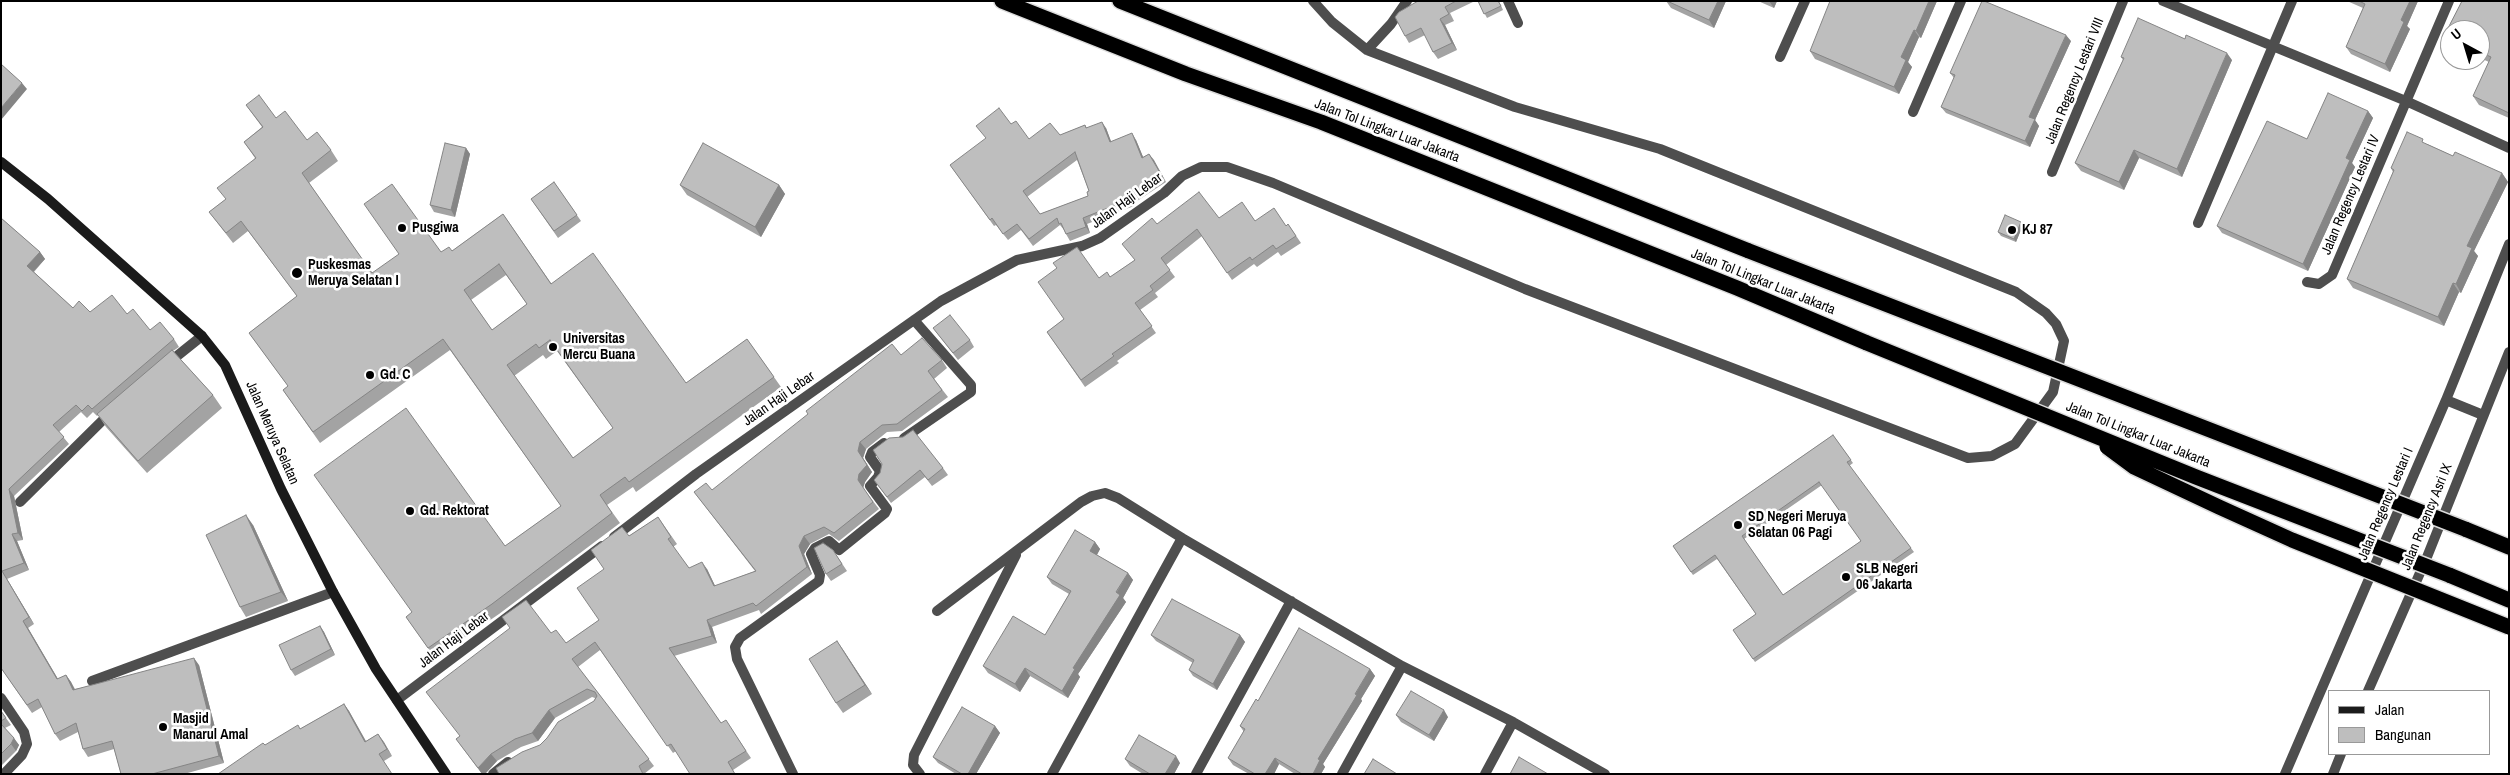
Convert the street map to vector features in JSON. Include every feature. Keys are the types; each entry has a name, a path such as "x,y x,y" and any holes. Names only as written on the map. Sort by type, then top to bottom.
{"highway":[{"name":"Jalan Tol Lingkar Luar Jakarta","path":"1002,1 1186,74 1321,122 1737,288 2090,434 2509,600"},
{"name":"Jalan Tol Lingkar Luar Jakarta","path":"1120,1 1749,251 2509,547"},
{"path":"2090,434 2134,467 2219,507 2292,540 2509,627"}],"main road":[{"name":"Jalan Meruya Selatan","path":"1,162 48,199 202,336 225,365 281,489 333,592 376,669 446,774"}],"street":[{"path":"1313,1 1332,22 1367,50 1407,1"},
{"path":"1508,1 1518,23"},
{"path":"1780,57 1805,1"},
{"path":"1913,112 1961,1"},
{"name":"Jalan Regency Lestari VIII","path":"2052,172 2123,1"},
{"path":"2163,1 2406,101 2509,148"},
{"path":"2198,223 2292,1"},
{"name":"Jalan Regency Lestari IV","path":"2307,282 2319,284 2332,275 2449,1"},
{"name":"Jalan Haji Lebar","path":"397,700 696,474 941,301 1017,260 1082,246 1100,238 1164,193 1182,176 1201,167 1226,167 1273,183 1524,289 1968,458 1992,456 2015,444 2053,392 2064,341 2056,324 2046,313 2016,292 1660,149 1515,107 1367,50"},
{"name":"Jalan Regency Lestari I","path":"2285,774 2449,401 2509,244"},
{"path":"793,774 737,659 735,647 740,638 819,581 820,575 811,554 815,548 829,541 840,550 885,513 887,509 870,486 878,477 880,471 870,457 872,452 891,438 904,438 971,392 970,385 914,320"},
{"path":"160,370 202,336"},
{"name":"Jalan Regency Asri IX","path":"2368,690 2427,557 2479,413 2509,352"},
{"path":"2449,401 2479,413"},
{"path":"20,502 120,404"},
{"path":"937,611 1081,502 1092,496 1105,493 1118,498 1182,538 1402,666 1513,722 1605,774"},
{"path":"1052,774 1182,538"},
{"path":"920,774 913,765 914,755 1018,551"},
{"path":"92,681 333,592"},
{"path":"1196,774 1292,601"},
{"path":"1342,774 1402,666"},
{"path":"1,698 24,732 27,744 22,756 4,774"},
{"path":"1485,774 1513,722"},
{"path":"2332,774 2341,755"},
{"path":"494,774 500,767 516,758"}],"building":[{"path":"1418,1 1456,1 1445,7 1449,14 1440,19 1452,43 1433,52 1421,28 1405,36 1395,17 1399,12"},
{"path":"1478,1 1498,1 1501,6 1484,14"},
{"path":"1667,1 1718,1 1709,20"},
{"path":"1830,1 1929,1 1916,31 1914,30 1901,57 1906,60 1894,87 1810,51"},
{"path":"1982,1 2066,35 2029,117 2035,119 2025,141 1941,107 1955,75 1950,73"},
{"path":"2359,1 2410,1 2401,20 2404,22 2385,64 2346,47 2365,4"},
{"path":"2462,1 2509,1 2509,113 2473,96 2485,70 2490,70 2490,20 2452,20"},
{"path":"2138,18 2185,39 2186,35 2227,53 2177,169 2134,150 2119,182 2075,163 2124,58 2121,57"},
{"path":"1,64 22,83 1,108"},
{"path":"2328,93 2368,111 2346,158 2350,160 2303,264 2217,226 2267,121 2307,139"},
{"path":"259,95 276,118 285,111 307,140 317,132 331,150 302,173 372,273 399,254 364,204 392,184 441,252 449,247 452,251 503,214 551,284 593,253 686,383 747,339 774,377 629,482 625,477 600,495 612,513 492,604 428,648 406,617 412,612 314,475 406,408 505,546 561,506 443,339 313,432 283,390 288,386 249,333 297,296 241,221 226,233 209,212 226,199 217,188 256,158 244,142 263,127 246,105","holes":["499,264 527,304 492,330 464,290","550,340 613,428 573,458 507,365 536,344 539,348"]},
{"path":"999,108 1011,124 1016,121 1029,139 1050,123 1060,135 1085,125 1086,128 1102,122 1110,142 1132,133 1142,158 1149,154 1162,176 1129,196 1130,199 1083,218 1086,227 1066,234 1057,218 1029,239 1017,224 1003,234 992,218 990,220 950,165 986,138 976,126","holes":["1075,152 1089,191 1087,192 1088,196 1040,214 1023,191"]},
{"path":"2407,132 2423,139 2422,142 2453,156 2455,152 2502,173 2467,246 2472,248 2456,284 2453,283 2438,317 2347,279 2394,170 2391,168"},
{"path":"445,143 466,148 451,210 430,205"},
{"path":"703,143 779,185 755,227 680,185"},
{"path":"554,182 577,215 554,231 531,199"},
{"path":"1199,192 1219,218 1242,202 1255,221 1274,208 1286,226 1288,224 1296,236 1276,249 1273,245 1252,260 1250,257 1227,273 1197,229 1161,258 1170,270 1150,286 1153,290 1135,303 1152,326 1112,354 1114,356 1081,380 1047,332 1064,319 1038,282 1057,268 1053,263 1077,247 1099,278 1107,272 1110,277 1135,260 1122,244 1152,218 1157,224"},
{"name":"KJ 87","path":"2005,215 2021,222 2014,239 1998,232"},
{"path":"1,218 40,252 27,266 73,308 79,301 90,312 112,295 127,314 133,309 150,330 160,322 174,339 92,409 88,405 82,411 76,405 53,425 64,437 9,489 18,533 12,534 24,563 2,571 29,617 23,621 57,679 66,675 73,690 194,658 219,756 152,774 121,774 112,741 83,749 76,723 55,734 38,699 27,705 1,668"},
{"path":"950,315 970,340 953,353 933,328"},
{"path":"922,338 942,360 928,371 942,390 897,424 882,425 860,442 858,451 867,465 859,474 858,480 873,502 834,533 824,527 804,536 799,546 807,567 756,606 753,603 707,620 712,636 669,648 721,723 726,720 746,751 728,762 735,774 690,774 671,744 667,746 595,642 572,659 649,759 639,766 643,774 499,774 496,768 522,752 540,745 558,722 594,701 597,696 595,692 587,689 549,710 532,733 515,739 491,754 478,768 456,739 460,736 426,692 510,628 502,617 526,600 551,633 556,630 566,643 599,620 577,588 604,569 591,550 622,527 629,536 658,517 671,537 668,539 689,568 702,562 714,586 756,571 694,492 706,483 712,490 808,414 806,411 892,344 901,355"},
{"path":"172,350 213,395 138,461 97,414"},
{"path":"913,430 943,468 928,480 920,470 887,497 874,480 880,473 882,464 873,450 889,438 903,437"},
{"path":"1833,435 1851,460 1847,462 1911,548 1753,659 1733,630 1756,614 1715,555 1691,572 1673,546","holes":["1819,482 1861,541 1783,595 1742,536"]},
{"path":"246,515 281,592 240,607 206,535"},
{"path":"1075,530 1095,542 1090,551 1128,573 1116,592 1120,595 1073,668 1075,669 1062,691 1025,668 1015,684 983,666 1013,616 1045,635 1071,591 1047,577"},
{"path":"823,543 833,550 842,564 826,574 814,548"},
{"path":"1172,599 1240,635 1213,684 1189,670 1194,660 1151,635"},
{"path":"320,626 331,649 291,670 279,645"},
{"path":"1299,628 1370,669 1355,694 1357,695 1318,759 1320,760 1313,774 1302,774 1275,758 1265,774 1255,774 1228,758 1245,729 1240,726 1256,699 1258,701"},
{"path":"837,641 865,685 836,703 809,659"},
{"path":"1411,691 1444,710 1429,735 1396,715"},
{"path":"344,704 365,742 378,734 387,749 379,754 392,774 218,774 263,743 265,745 298,725 300,729"},
{"path":"962,707 995,726 968,774 962,774 933,757"},
{"path":"1,711 6,718 1,721"},
{"path":"1,724 14,738 1,754"},
{"path":"1139,735 1176,756 1165,774 1150,774 1125,759"},
{"path":"1519,757 1548,774 1510,774"},
{"path":"1373,759 1397,774 1364,774"}],"place":[{"name":"Pusgiwa","path":"402,228"},
{"name":"KJ 87","path":"2012,230"},
{"name":"Puskesmas Meruya Selatan I","path":"297,273"},
{"name":"Universitas Mercu Buana","path":"553,347"},
{"name":"Gd. C","path":"370,375"},
{"name":"Gd. Rektorat","path":"410,511"},
{"name":"SD Negeri Meruya Selatan 06 Pagi","path":"1738,525"},
{"name":"SLB Negeri 06 Jakarta","path":"1846,577"},
{"name":"Masjid Manarul Amal","path":"163,727"}]}
